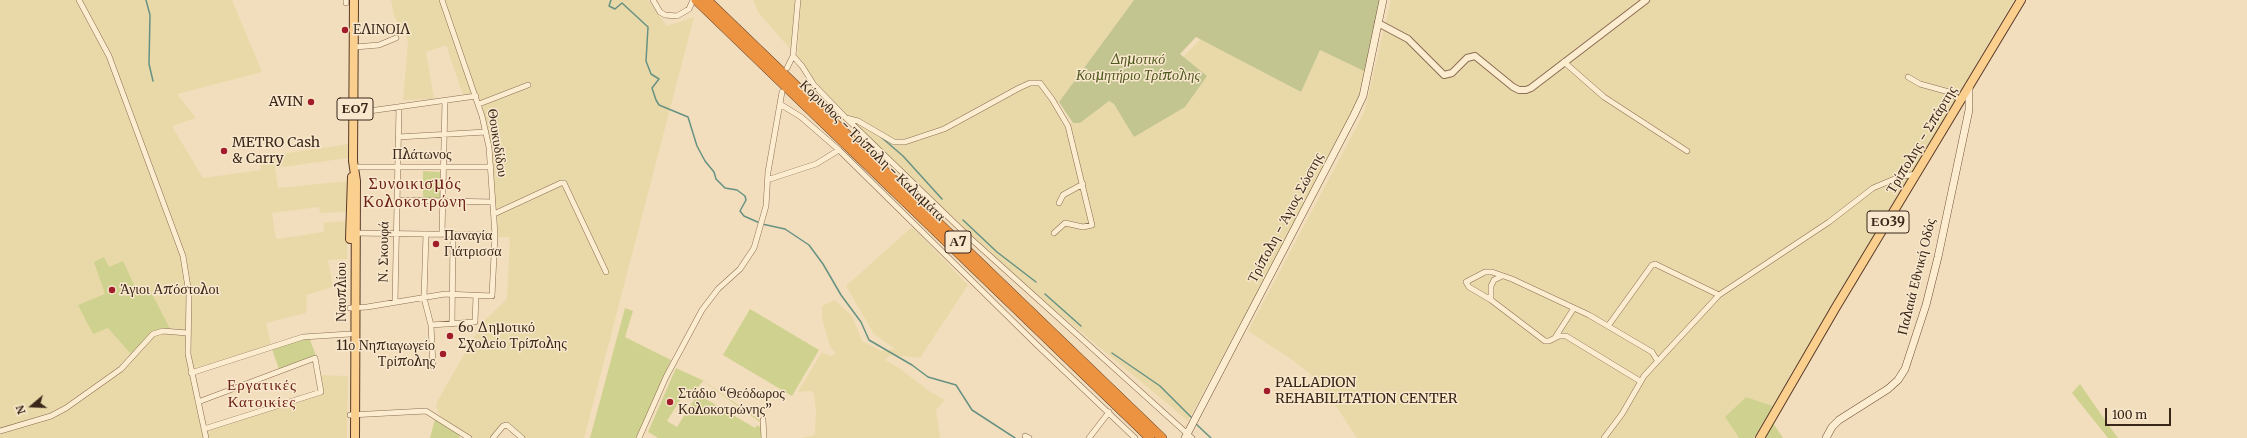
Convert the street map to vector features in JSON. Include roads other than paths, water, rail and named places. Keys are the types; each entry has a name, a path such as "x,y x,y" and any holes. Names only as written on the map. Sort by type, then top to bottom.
{"highway":[{"name":"Κόρινθος - Τρίπολη - Καλαμάτα","path":"696,0 715,13 1162,438"},
{"name":"Κόρινθος - Τρίπολη - Καλαμάτα","path":"707,0 715,13 1150,438"}],"main road":[{"name":"Τρίπολη - Άγιος Σώστης","path":"1188,437 1193,423 1357,110 1362,96 1383,0"},
{"name":"Τρίπολης - Σπάρτης","path":"1760,438 2020,0"},
{"name":"Ναυπλίου","path":"349,1 355,47 354,169 351,181 353,233 353,415 350,438"},
{"name":"Παλαιά Εθνική Οδός","path":"1826,438 1832,427 1839,420 1888,389 1898,380 1905,369 1926,305 1938,257 1969,110 1969,86"},
{"name":"Ναυπλίου","path":"353,308 350,334 355,438"}],"street":[{"path":"78,0 109,56 181,250 189,289 187,333 191,373 206,438"},
{"name":"Θουκυδίδου","path":"442,0 479,104 486,132 491,166 495,235 492,296 476,296"},
{"path":"652,0 660,12 671,16 685,13 689,9 693,0"},
{"path":"787,68 793,56 798,0"},
{"path":"1378,23 1408,39 1444,75 1452,73 1467,58 1475,56 1513,87 1526,90 1531,88 1646,0"},
{"path":"355,47 379,45 396,38"},
{"path":"793,56 802,66 814,85 845,118 970,238 1188,437"},
{"path":"1564,62 1604,97 1687,151"},
{"path":"1908,77 1920,84 1949,92 1960,100"},
{"path":"845,118 858,120 894,142 905,142 944,130 1019,88 1038,83 1044,86 1068,126 1092,225 1083,227 1065,223 1054,233"},
{"path":"479,104 528,85"},
{"path":"638,438 693,325 712,296 747,259 759,231 766,206 767,180 782,92"},
{"path":"355,113 476,96"},
{"path":"442,234 445,100"},
{"path":"780,104 801,117 839,150 1036,344 1135,438"},
{"name":"Ν. Σκουφά","path":"395,302 399,107"},
{"path":"398,137 486,132"},
{"path":"767,180 816,164 839,150"},
{"name":"Πλάτωνος","path":"354,169 491,166"},
{"path":"1604,438 1622,414 1640,381 1657,360 1719,295 1829,222 1873,188 1899,177 1916,174"},
{"path":"494,214 563,183 566,185 606,272"},
{"path":"1059,203 1063,196 1083,184"},
{"path":"397,200 493,202"},
{"path":"353,233 495,235"},
{"path":"426,234 424,298 431,325 433,366"},
{"path":"452,324 453,234"},
{"path":"1608,326 1652,265 1655,264 1719,295"},
{"path":"1574,308 1555,337 1549,341 1545,341 1491,300 1470,287 1466,282 1485,272 1502,276 1574,308 1608,326 1652,352 1657,360"},
{"path":"1491,300 1491,286 1494,280 1502,276"},
{"path":"353,308 452,295 476,296 475,322 431,325"},
{"path":"0,431 51,416 66,408 121,369 153,334 163,331 187,333"},
{"path":"191,373 303,337 350,334"},
{"path":"1555,337 1563,336 1573,339 1640,381"},
{"path":"198,402 314,358 321,392 204,429"},
{"path":"353,415 426,411 469,438"},
{"path":"1089,438 1109,412"},
{"path":"763,420 764,438"},
{"path":"493,438 506,425 510,426 522,438"}],"waterway":[{"path":"146,0 150,15 149,64 153,81"},
{"path":"611,0 609,6 615,9 622,3 648,27 646,61 651,74 659,79 652,88 656,100 659,105 688,117 697,146 705,161 714,172 716,179 725,188 737,190 745,196 746,200 740,211 744,216 762,224 785,229 809,245 823,264 841,295 861,322 869,340 912,365 928,377 956,385 972,410 1015,438"},
{"path":"881,137 903,156 942,199"},
{"path":"963,220 997,252 1036,282"},
{"path":"1045,294 1081,326"},
{"path":"1112,353 1160,386 1192,418"},
{"path":"1195,423 1211,438"}],"place":[{"name":"ΕΛΙΝΟΙΛ","path":"345,30"},
{"name":"AVIN","path":"311,102"},
{"name":"METRO Cash & Carry","path":"224,151"},
{"name":"Παναγία Γιάτρισσα","path":"436,244"},
{"name":"Άγιοι Απόστολοι","path":"112,290"},
{"name":"6ο Δημοτικό Σχολείο Τρίπολης","path":"450,336"},
{"name":"11ο Νηπιαγωγείο Τρίπολης","path":"443,354"},
{"name":"PALLADION REHABILITATION CENTER","path":"1267,391"},
{"name":"Στάδιο “Θεόδωρος Κολοκοτρώνης”","path":"670,402"}],"district":[{"name":"Συνοικισμός Κολοκοτρώνη","path":"415,193"},
{"name":"Εργατικές Κατοικίες","path":"262,394"}],"park label":[{"name":"Δημοτικό Κοιμητήριο Τρίπολης","path":"1138,68"}]}
